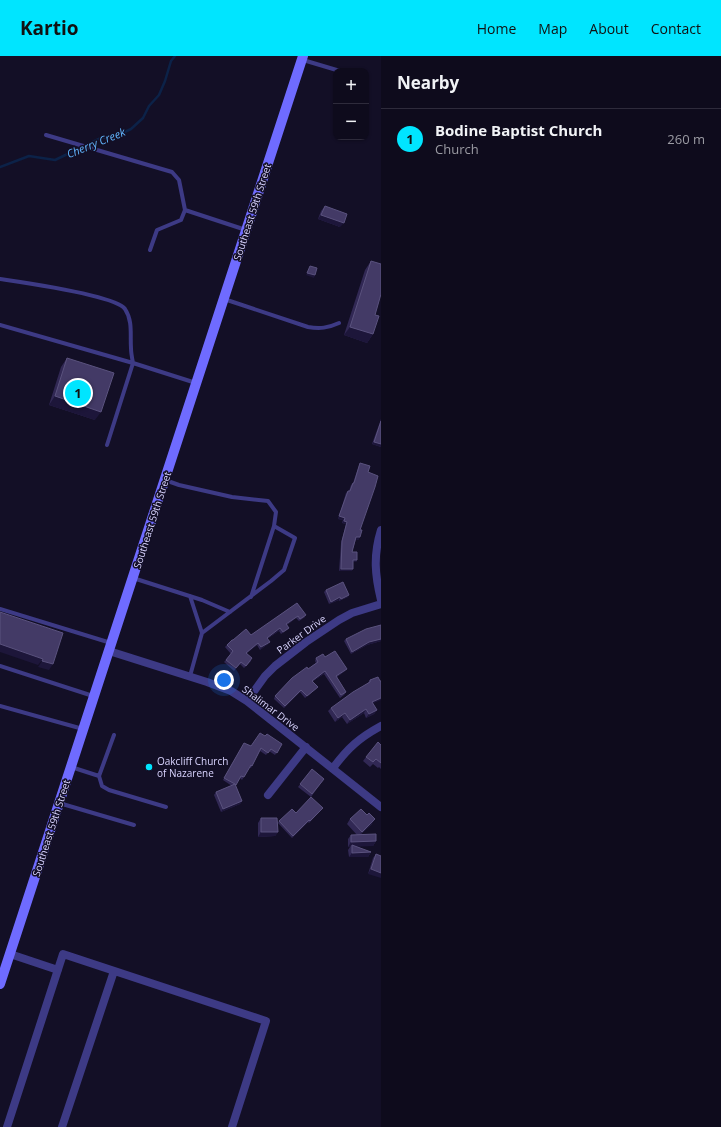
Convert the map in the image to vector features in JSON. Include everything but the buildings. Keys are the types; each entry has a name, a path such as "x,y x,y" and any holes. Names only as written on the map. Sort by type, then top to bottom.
{"main road":[{"name":"Southeast 59th Street","path":"0,984 2,968 10,954 303,58"}],"street":[{"path":"381,530 375,556 376,581 381,600"},
{"name":"Parker Drive","path":"247,701 265,676 275,666 306,642 352,613 381,604"},
{"name":"Shalimar Drive","path":"110,647 220,686 247,701 381,807"},
{"path":"333,768 345,753 359,740 381,726"},
{"path":"268,795 306,747"},
{"path":"10,954 58,970"},
{"path":"7,1127 63,954 266,1021 232,1127"},
{"path":"62,1127 114,971"}],"lane":[{"path":"303,58 333,69"},
{"path":"46,135 172,172 179,180 185,210 181,220 157,230 150,250"},
{"path":"185,210 246,230"},
{"path":"0,279 62,289 115,302 124,308 130,322 133,363 107,445"},
{"path":"224,299 308,327 330,327 339,323"},
{"path":"0,325 133,363 196,383"},
{"path":"165,480 179,485 232,497 268,501 276,512 274,526 251,597"},
{"path":"202,633 272,582 284,570 295,538 274,526"},
{"path":"132,578 190,596 230,612"},
{"path":"190,596 202,633 190,676"},
{"path":"0,609 110,647"},
{"path":"0,666 94,697"},
{"path":"0,706 83,730"},
{"path":"114,735 99,776 102,786 109,790 166,807"},
{"path":"71,767 99,776"},
{"path":"59,803 134,825"}],"waterway":[{"name":"Cherry Creek","path":"0,167 29,156 55,160 101,138 114,137 131,129 143,118 149,106 159,95 171,61 175,56"}],"place":[{"name":"Bodine Baptist Church","path":"78,393"},
{"name":"Oakcliff Church of Nazarene","path":"149,767"}]}
